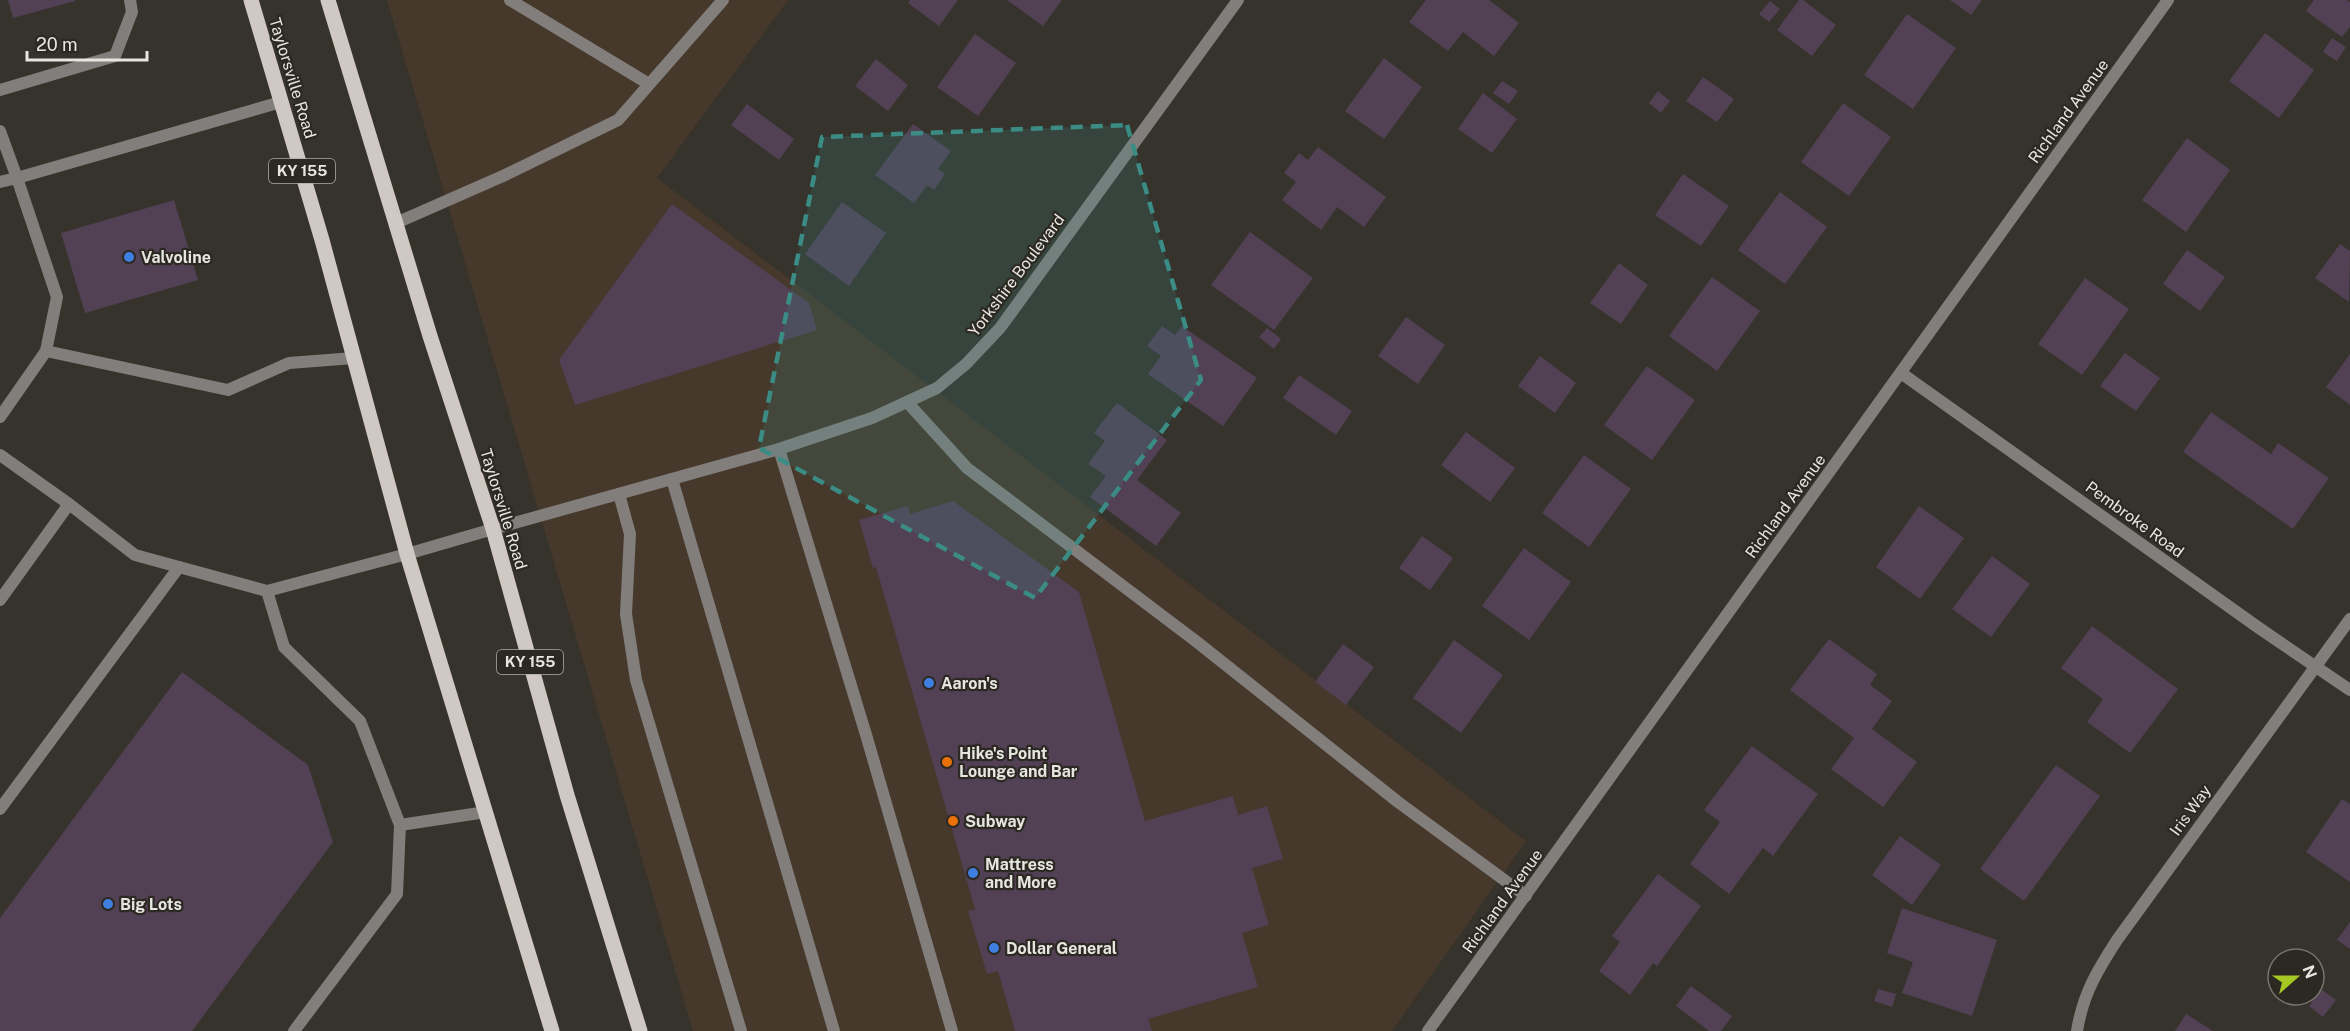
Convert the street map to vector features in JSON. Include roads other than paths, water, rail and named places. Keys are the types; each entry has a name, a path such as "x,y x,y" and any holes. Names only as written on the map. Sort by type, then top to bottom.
{"main road":[{"name":"Taylorsville Road","path":"251,0 322,240 407,554 552,1031"},
{"name":"Taylorsville Road","path":"328,0 492,529 567,795 640,1031"}],"street":[{"path":"0,90 115,56 132,12 130,0"},
{"path":"510,0 649,84"},
{"path":"396,223 503,176 618,120 723,0"},
{"name":"Yorkshire Boulevard","path":"267,591 407,554 778,448 872,418 937,388 966,364 1000,328 1238,0"},
{"name":"Richland Avenue","path":"1428,1031 2168,0"},
{"path":"0,182 281,102"},
{"path":"0,131 57,297 46,351 0,417"},
{"path":"46,351 228,390 289,363 354,358"},
{"name":"Pembroke Road","path":"1901,373 2350,690"},
{"path":"907,402 966,468 1197,642 1398,802 1526,896"},
{"path":"778,448 864,727 952,1031"},
{"path":"0,455 135,555 267,591 284,647 360,721 400,825 397,894 294,1031"},
{"path":"672,479 834,1031"},
{"path":"618,494 630,534 626,614 636,680 741,1031"},
{"path":"0,600 69,504"},
{"path":"0,809 179,567"},
{"name":"Iris Way","path":"2077,1031 2080,1011 2090,983 2117,940 2350,619"},
{"path":"400,825 486,812"}],"place":[{"name":"Valvoline","path":"129,257"},
{"name":"Aaron's","path":"929,683"},
{"name":"Hike's Point Lounge and Bar","path":"947,762"},
{"name":"Subway","path":"953,821"},
{"name":"Mattress and More","path":"973,873"},
{"name":"Big Lots","path":"108,904"},
{"name":"Dollar General","path":"994,948"}]}
